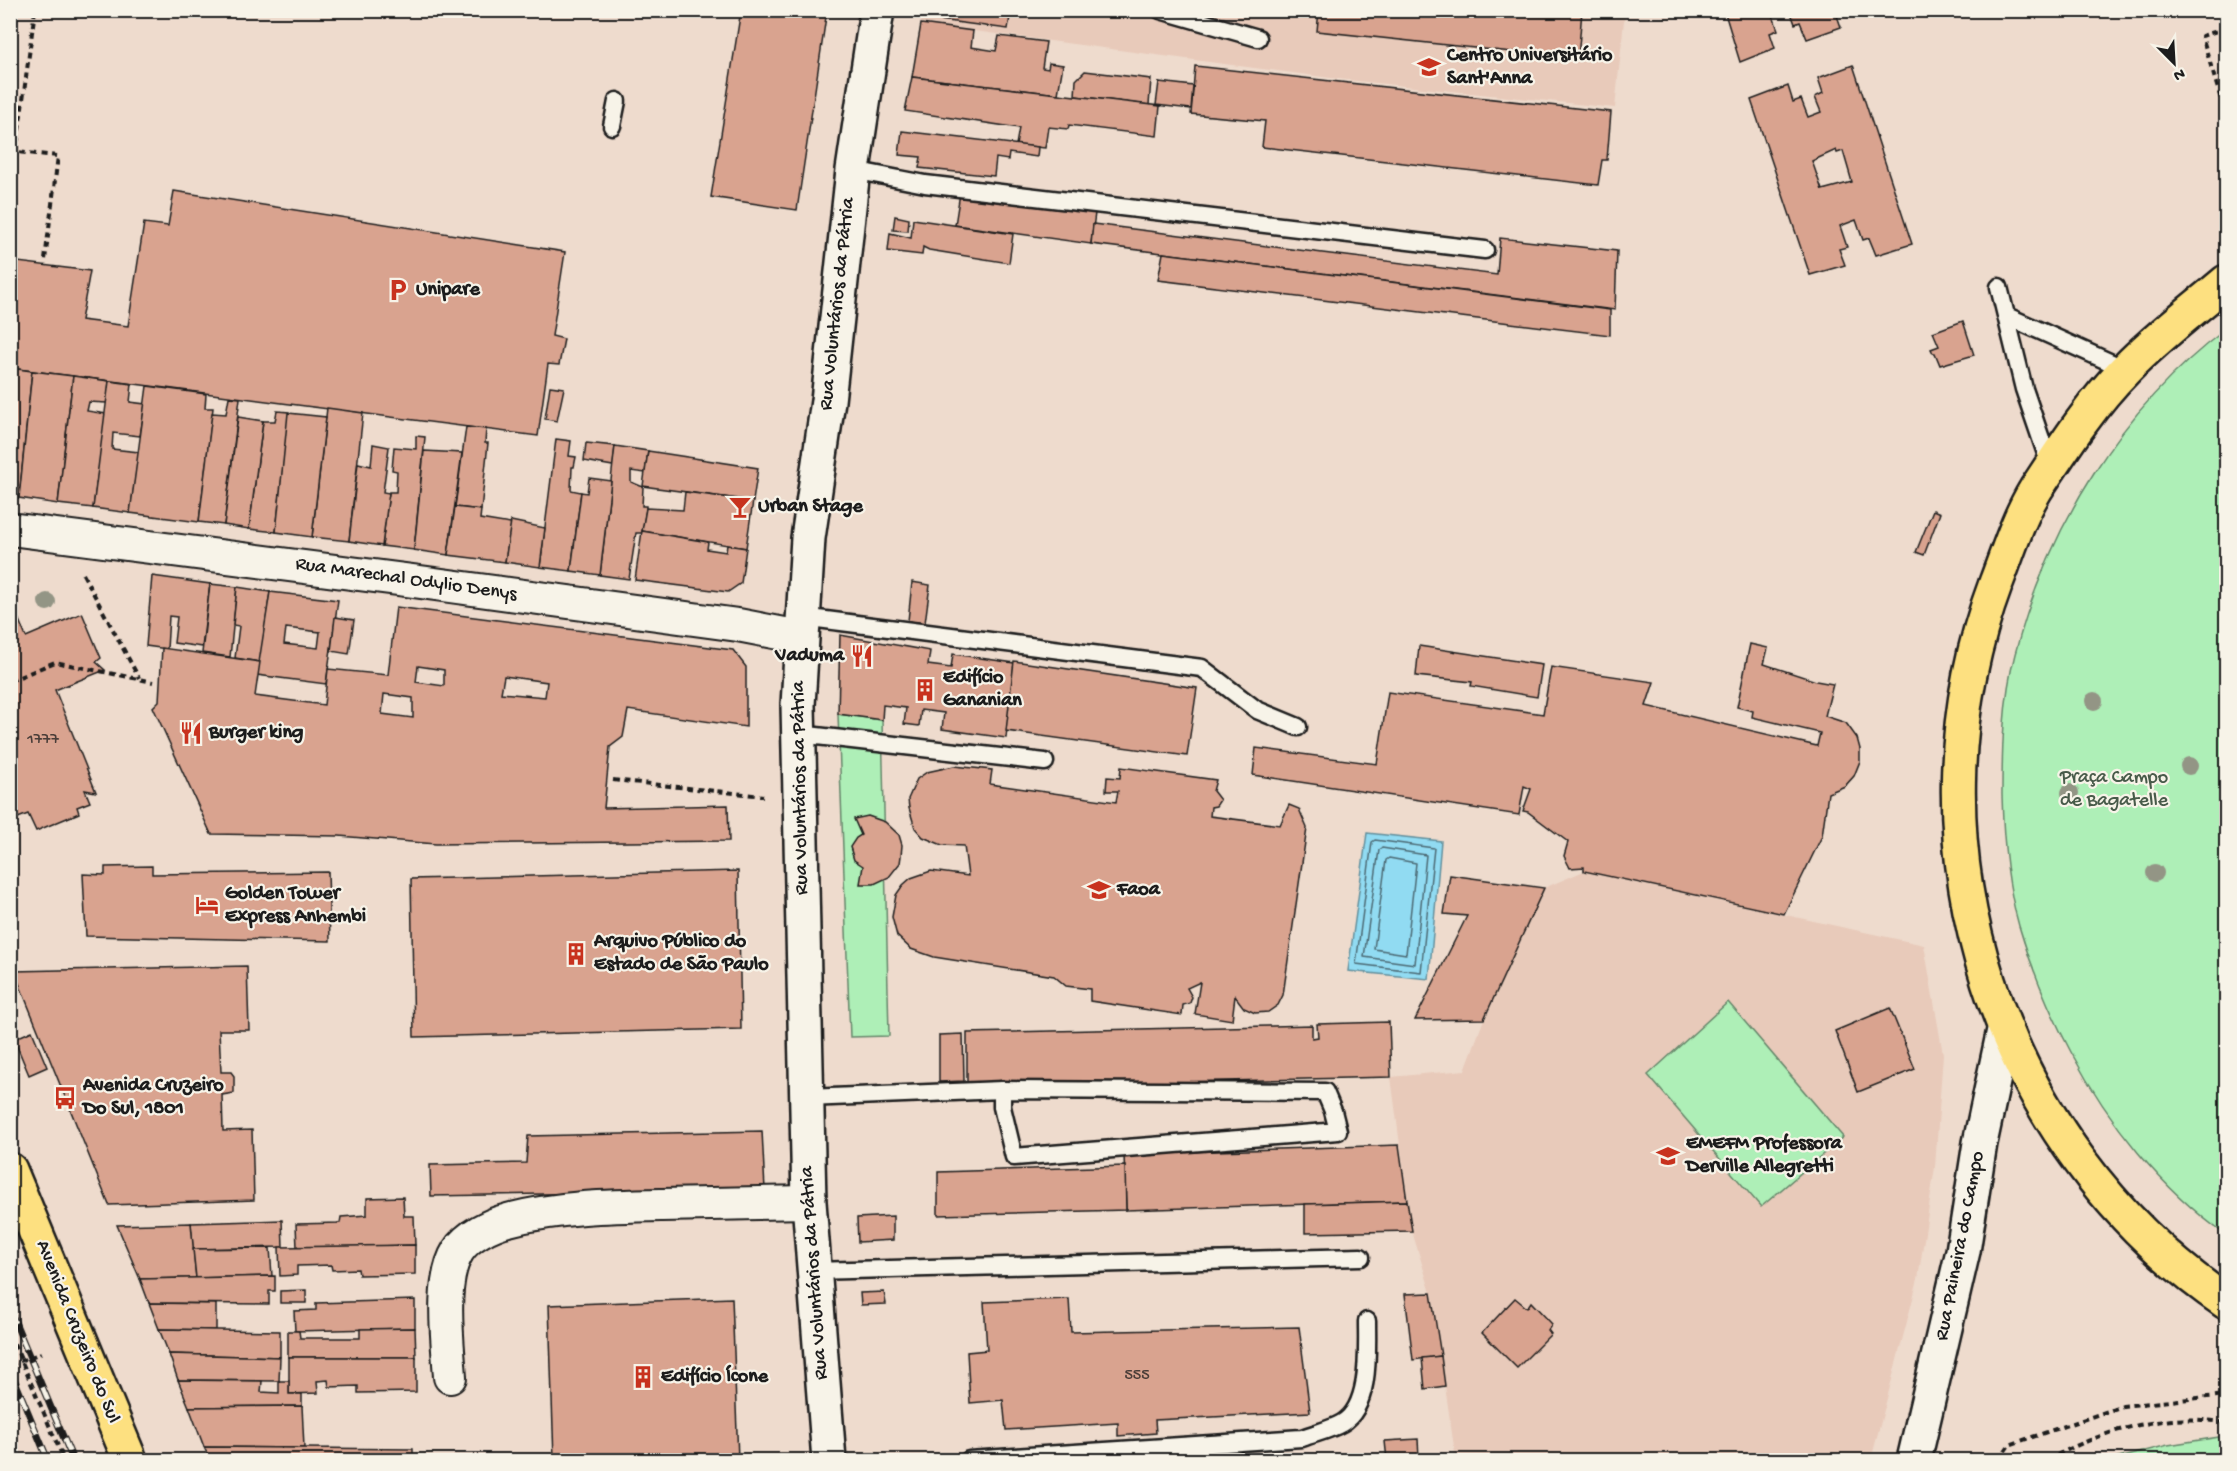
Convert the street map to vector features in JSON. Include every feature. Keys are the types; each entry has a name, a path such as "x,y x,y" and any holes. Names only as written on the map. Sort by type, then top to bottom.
{"main road":[{"name":"Rua Voluntários da Pátria","path":"829,1461 808,1202 799,734 801,627 808,538 828,401 853,170 877,10"},
{"path":"2226,282 2126,369 2086,416 2035,490 2018,525 1982,623 1961,724 1958,828 1973,931 2004,1030 2051,1121 2113,1203 2187,1275 2226,1302"},
{"name":"Rua Paineira do Campo","path":"1914,1461 1963,1251 1980,1143 2004,1030"},
{"name":"Avenida Cruzeiro do Sul","path":"10,1170 130,1461"}],"street":[{"name":"Rua Marechal Odylio Denys","path":"10,529 738,625 801,627"},
{"path":"450,1377 447,1300 452,1265 458,1250 479,1232 506,1220 559,1211 618,1206 808,1202"}],"lane":[{"path":"1160,10 1258,38"},
{"path":"612,126 616,101"},
{"path":"853,170 925,184 1485,250"},
{"path":"1999,287 2024,389 2051,469"},
{"path":"2007,316 2126,369"},
{"path":"801,627 1202,668 1257,710 1298,728"},
{"path":"799,734 1045,762"},
{"path":"807,1098 1002,1090 1325,1092 1338,1131 1014,1157 1002,1107 1002,1090"},
{"path":"812,1270 1361,1257"},
{"path":"969,1461 1302,1438 1344,1422 1357,1406 1366,1376 1367,1321"}],"path":[{"path":"35,10 16,152 58,156 45,260"},
{"path":"2226,28 2202,36 2226,116"},
{"path":"2226,46 2222,47 2226,60"},
{"path":"79,567 140,679"},
{"path":"10,681 55,662 153,682"},
{"path":"613,780 800,800"},
{"path":"10,1334 64,1461"},
{"path":"10,1365 41,1353"},
{"path":"1999,1461 2009,1445 2123,1406 2226,1395"},
{"path":"2048,1461 2072,1447 2136,1427 2186,1418 2226,1423"}],"shaded area":[{"name":"Centro Universitário Sant'Anna","path":"923,10 1625,11 1615,108 1338,79 921,24"},
{"name":"EMEFM Professora Derville Allegretti","path":"1584,871 1924,945 1943,1054 1935,1167 1918,1279 1871,1460 1456,1460 1431,1293 1411,1228 1391,1077 1465,1070 1484,1019 1544,888"}],"green space":[{"name":"Praça Campo de Bagatelle","path":"2226,329 2226,1235 2180,1197 2119,1129 2063,1037 2035,974 2015,910 2006,861 2002,795 2003,742 2011,671 2029,607 2047,560 2069,516 2122,433 2153,396 2188,361"},
{"path":"838,714 882,720 889,1036 850,1037"},
{"path":"1728,1002 1843,1137 1761,1207 1648,1075"},
{"path":"2226,1436 2226,1460 2111,1460 2168,1445"}],"water":[{"path":"1367,833 1441,841 1429,979 1348,971"}],"building":[{"path":"741,10 827,10 797,210 711,197"},
{"path":"941,10 1011,10 1008,29 940,20"},
{"path":"1319,10 1582,10 1578,59 1317,31"},
{"path":"1724,10 1771,10 1778,30 1770,33 1775,48 1740,62"},
{"path":"1790,10 1835,10 1841,27 1807,39 1800,22 1795,24"},
{"path":"921,24 973,31 971,47 996,51 999,36 1046,42 1042,68 1048,69 1049,63 1063,65 1058,94 912,77"},
{"path":"1853,65 1912,244 1876,255 1869,238 1863,240 1856,220 1840,226 1847,247 1839,249 1845,265 1810,275 1751,100 1788,86 1793,102 1801,99 1808,117 1821,112 1815,97 1823,93 1818,78","holes":["1836,150 1837,153 1843,151 1852,182 1822,190 1812,161"]},
{"path":"1195,66 1611,112 1607,160 1602,160 1598,185 1262,147 1265,121 1191,114"},
{"path":"1085,71 1151,79 1149,105 1075,96 1076,80"},
{"path":"912,77 1160,106 1157,136 1069,125 1068,129 1048,127 1045,148 1016,145 1019,128 905,111"},
{"path":"1159,82 1193,86 1191,109 1156,105"},
{"path":"902,131 1038,147 1037,157 1009,153 1008,160 996,158 994,176 919,168 921,157 899,155"},
{"path":"174,191 565,252 552,336 564,339 559,365 548,364 538,436 10,368 10,261 90,271 81,320 128,326 144,223 168,226"},
{"path":"960,193 1095,213 1091,244 955,225"},
{"path":"895,216 909,219 908,231 893,230"},
{"path":"913,219 1013,234 1009,263 929,250 923,247 922,255 888,251 890,233 911,238"},
{"path":"1093,224 1497,275 1500,238 1617,251 1615,310 1091,244"},
{"path":"1163,253 1610,310 1610,335 1158,280"},
{"path":"1963,321 1974,355 1940,365 1931,349 1939,346 1933,332"},
{"path":"10,368 32,371 19,498 10,497"},
{"path":"32,371 73,376 58,504 19,498"},
{"path":"73,376 109,381 107,403 89,402 87,411 106,414 93,508 58,504"},
{"path":"109,381 132,384 130,402 145,404 140,436 113,433 112,449 139,452 130,513 93,508"},
{"path":"147,386 206,394 205,408 213,408 199,522 130,513"},
{"path":"550,386 564,388 557,421 545,419"},
{"path":"229,397 240,398 224,525 199,522 212,413 226,414"},
{"path":"327,408 363,413 349,541 312,537"},
{"path":"277,411 289,412 276,532 249,529 263,421 275,421"},
{"path":"288,413 326,417 312,537 276,532"},
{"path":"238,417 263,421 249,529 224,525"},
{"path":"466,427 486,429 485,443 488,443 481,510 455,507"},
{"path":"416,436 425,437 414,550 382,546 389,492 396,492 397,471 392,470 394,447 416,449"},
{"path":"556,439 571,441 569,456 576,457 574,467 572,467 571,490 581,492 571,571 540,567"},
{"path":"586,443 615,446 613,466 584,461"},
{"path":"373,444 389,447 383,492 389,493 382,546 349,541 358,463 371,466"},
{"path":"615,446 648,451 645,473 631,471 631,482 643,487 642,506 646,506 646,509 642,533 636,533 629,579 600,575"},
{"path":"424,451 462,453 448,555 414,550"},
{"path":"648,451 758,468 753,501 643,486"},
{"path":"589,478 611,481 600,575 571,571 581,492 587,493"},
{"path":"685,492 753,501 746,548 642,531 646,508 683,510"},
{"path":"455,507 481,510 480,519 511,524 505,562 448,555"},
{"path":"1933,510 1940,513 1924,555 1916,552"},
{"path":"511,521 545,528 540,567 505,562"},
{"path":"642,531 708,542 707,549 726,552 727,545 746,548 741,583 728,592 635,580"},
{"path":"152,576 210,584 202,647 174,643 177,617 169,616 167,649 146,646"},
{"path":"912,582 930,585 925,623 908,621"},
{"path":"210,584 237,587 230,657 202,653"},
{"path":"237,587 270,592 260,662 235,658 239,626 233,625"},
{"path":"270,592 338,600 326,684 257,675","holes":["286,628 320,632 318,648 284,644"]},
{"path":"11,601 26,637 82,613 101,658 96,662 105,670 55,690 96,792 85,790 90,802 77,807 79,813 36,831 28,814 18,818 10,799"},
{"path":"396,607 733,650 746,667 746,727 628,710 623,737 610,747 604,808 728,805 729,841 436,844 339,836 211,834 153,707 159,701 162,648 260,662 255,696 324,705 328,669 388,675","holes":["418,666 444,670 444,686 416,682","504,676 547,682 545,697 501,693","384,694 413,698 413,718 382,714"]},
{"path":"335,617 354,620 349,654 331,651"},
{"name":"Edifício Gananian","path":"840,635 930,651 928,665 951,668 953,654 1014,663 1006,738 942,729 944,713 921,710 919,726 904,724 906,708 883,705 882,720 838,714"},
{"path":"1750,644 1768,648 1764,664 1816,681 1833,684 1825,716 1846,723 1857,738 1860,749 1860,761 1854,776 1845,786 1828,793 1822,836 1784,914 1584,871 1584,867 1570,868 1564,856 1568,842 1528,812 1523,811 1531,789 1524,786 1519,815 1253,775 1256,748 1377,764 1388,692 1543,714 1551,667 1654,682 1646,706 1817,746 1820,733 1752,717 1753,711 1737,707"},
{"path":"1419,646 1542,665 1537,697 1471,686 1472,682 1416,676"},
{"path":"1014,661 1197,688 1187,756 1006,731"},
{"name":"Faoa","path":"954,766 992,770 990,784 1116,802 1118,791 1106,791 1107,777 1120,778 1121,767 1216,780 1213,791 1220,800 1216,806 1211,807 1210,816 1280,825 1289,805 1299,809 1307,828 1283,995 1278,1005 1268,1012 1255,1013 1244,1008 1235,996 1232,1020 1195,1014 1200,982 1187,988 1192,997 1190,1003 1183,1005 1182,1015 1090,1001 1090,989 1066,986 1054,976 934,957 911,949 897,936 892,917 896,895 903,885 911,878 931,871 968,876 964,846 942,845 923,837 915,828 909,808 908,799 917,779 927,772"},
{"path":"868,816 885,822 899,835 902,845 901,856 900,863 889,877 874,884 860,884 863,866 854,860 850,847 861,835 854,819"},
{"name":"Golden Tower Express Anhembi","path":"152,866 152,874 328,872 330,941 86,936 83,874 105,875 105,867"},
{"name":"Arquivo Público do Estado de São Paulo","path":"738,871 741,1029 414,1037 411,879"},
{"path":"1450,875 1544,888 1484,1019 1415,1020 1467,916 1444,914"},
{"path":"247,966 249,1030 219,1030 221,1072 231,1072 234,1076 234,1093 222,1095 223,1131 252,1130 254,1200 109,1205 14,971"},
{"path":"1890,1008 1915,1069 1858,1092 1835,1031"},
{"path":"1389,1022 1391,1077 967,1087 967,1033 1312,1025 1312,1038 1318,1037 1317,1024"},
{"path":"32,1031 47,1067 29,1075 14,1039"},
{"path":"963,1034 964,1081 939,1082 939,1035"},
{"path":"762,1131 765,1190 431,1196 430,1165 526,1163 528,1136"},
{"path":"1399,1145 1407,1201 1126,1210 1124,1154"},
{"path":"1125,1166 1126,1210 938,1215 938,1172"},
{"path":"403,1197 404,1216 414,1216 415,1245 297,1248 296,1224 340,1223 341,1217 367,1215 367,1198"},
{"path":"1407,1201 1412,1231 1305,1233 1305,1204"},
{"path":"893,1216 893,1240 858,1242 857,1218"},
{"path":"282,1220 283,1247 193,1249 191,1223"},
{"path":"191,1223 196,1278 140,1279 117,1225"},
{"path":"415,1245 415,1274 359,1275 358,1269 332,1270 331,1265 297,1266 297,1275 280,1276 279,1247"},
{"path":"270,1248 272,1276 196,1278 193,1249"},
{"path":"275,1276 275,1291 269,1291 269,1304 149,1303 140,1279"},
{"path":"306,1290 306,1303 280,1303 280,1291"},
{"path":"884,1292 886,1304 861,1305 860,1293"},
{"path":"1431,1293 1441,1356 1413,1360 1405,1294"},
{"name":"Edifício Ícone","path":"732,1298 738,1460 554,1460 549,1305"},
{"path":"1515,1298 1527,1308 1531,1302 1552,1324 1548,1330 1551,1334 1517,1368 1482,1333"},
{"path":"1069,1299 1071,1332 1299,1327 1310,1412 1155,1420 1156,1433 1118,1436 1118,1423 1006,1430 1003,1400 970,1403 967,1352 987,1350 984,1302"},
{"path":"415,1300 415,1328 295,1331 294,1311 316,1310 316,1303"},
{"path":"149,1303 216,1304 216,1330 159,1329"},
{"path":"415,1328 416,1357 288,1357 288,1331 299,1331 300,1338 360,1338 360,1329"},
{"path":"159,1329 280,1331 280,1357 169,1354"},
{"path":"169,1354 280,1357 279,1381 178,1380"},
{"path":"1441,1356 1445,1386 1425,1389 1422,1358"},
{"path":"289,1357 416,1357 416,1392 358,1393 358,1386 329,1387 328,1380 317,1381 318,1393 289,1394"},
{"path":"178,1380 262,1381 261,1392 279,1393 279,1381 289,1381 289,1394 302,1394 302,1406 189,1407"},
{"path":"302,1406 304,1448 204,1447 189,1407"},
{"path":"1418,1439 1419,1458 1387,1460 1385,1441"},
{"path":"204,1447 413,1449 413,1460 210,1460"}],"railway":[{"path":"10,1310 73,1460"},
{"path":"10,1369 48,1460"}],"place":[{"name":"Centro Universitário Sant'Anna","path":"1429,67"},
{"name":"Unipare","path":"398,290"},
{"name":"Urban Stage","path":"740,507"},
{"name":"Vaduma","path":"862,656"},
{"name":"Edifício Gananian","path":"925,690"},
{"name":"Burger king","path":"191,733"},
{"name":"Faoa","path":"1099,890"},
{"name":"Golden Tower Express Anhembi","path":"207,905"},
{"name":"Arquivo Público do Estado de São Paulo","path":"576,954"},
{"name":"Avenida Cruzeiro Do Sul, 1801","path":"65,1098"},
{"name":"EMEFM Professora Derville Allegretti","path":"1668,1156"},
{"name":"Edifício Ícone","path":"643,1377"}]}
